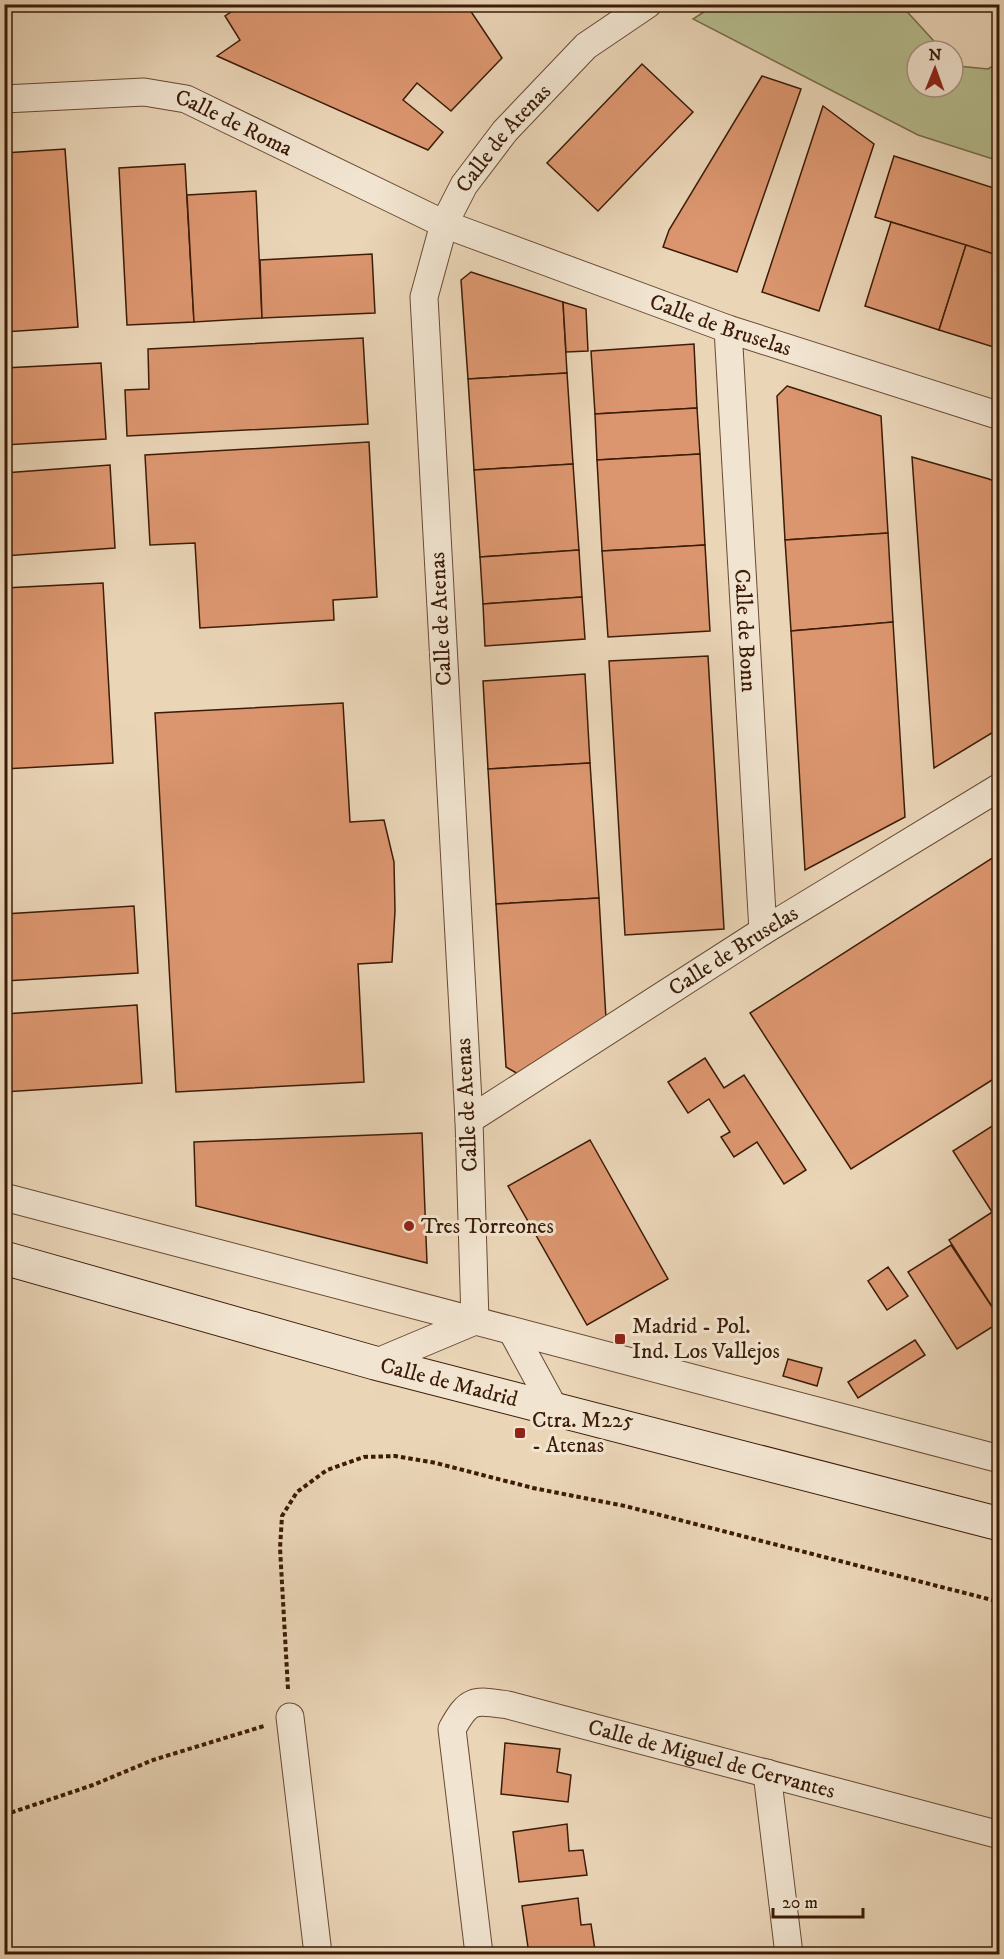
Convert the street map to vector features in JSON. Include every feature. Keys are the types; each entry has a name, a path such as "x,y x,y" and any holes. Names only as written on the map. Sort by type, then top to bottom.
{"street":[{"name":"Calle de Atenas","path":"475,1321 469,1120 424,297 444,224 464,185 504,131 586,46 648,4"},
{"name":"Calle de Roma","path":"4,99 144,92 186,99 444,224"},
{"name":"Calle de Bruselas","path":"444,224 728,328 999,416"},
{"name":"Calle de Bonn","path":"728,328 763,931"},
{"name":"Calle de Bruselas","path":"469,1120 763,931 999,787"},
{"path":"4,1197 999,1459"},
{"name":"Calle de Madrid","path":"4,1258 375,1363 999,1524"},
{"path":"375,1363 475,1321"},
{"path":"512,1331 555,1410"},
{"name":"Calle de Miguel de Cervantes","path":"479,1954 452,1729 463,1708 481,1701 508,1705 999,1835"},
{"path":"290,1717 318,1954"},
{"path":"767,1773 789,1954"}],"path":[{"path":"4,1815 93,1785 153,1760 290,1717 280,1548 282,1516 297,1492 312,1480 327,1470 363,1457 395,1456 436,1462 533,1488 625,1506 999,1602"}],"green space":[{"path":"716,4 901,5 932,39 905,39 905,99 965,99 965,67 988,69 999,62 999,161 918,135 693,19"}],"building":[{"path":"243,4 466,4 502,58 451,111 417,83 403,100 443,132 428,150 217,56 240,40 225,16"},
{"path":"642,64 693,112 598,211 547,163"},
{"path":"762,76 801,89 737,272 663,247 669,230"},
{"path":"823,106 874,144 819,311 762,292"},
{"path":"65,149 78,327 4,332 4,153"},
{"path":"894,156 1000,190 1000,256 875,217"},
{"path":"185,164 194,322 127,325 119,168"},
{"path":"256,191 262,318 194,322 187,195"},
{"path":"891,222 966,245 939,330 865,306"},
{"path":"966,245 1000,256 1000,349 939,330"},
{"path":"372,254 375,313 262,318 260,260"},
{"path":"471,272 563,302 567,373 468,379 461,280"},
{"path":"563,302 586,309 588,351 566,352"},
{"path":"363,338 368,424 127,436 125,390 149,389 148,349"},
{"path":"694,344 697,408 595,414 591,351"},
{"path":"101,363 106,439 4,445 4,368"},
{"path":"567,373 573,464 474,470 468,379"},
{"path":"787,386 881,416 888,533 785,540 777,396"},
{"path":"697,408 700,454 597,460 595,414"},
{"path":"369,442 377,597 333,600 334,620 200,628 195,543 150,545 145,455"},
{"path":"700,454 705,545 602,551 597,460"},
{"path":"912,457 1000,484 1000,728 934,768"},
{"path":"573,464 579,550 480,557 474,470"},
{"path":"110,465 115,548 4,556 4,473"},
{"path":"888,533 893,622 791,631 785,540"},
{"path":"705,545 710,631 608,637 602,551"},
{"path":"579,550 582,597 483,604 480,557"},
{"path":"103,583 113,763 4,769 4,588"},
{"path":"582,597 585,639 485,646 483,604"},
{"path":"893,622 905,817 805,870 791,631"},
{"path":"708,656 724,929 625,935 609,661"},
{"path":"585,674 590,763 488,769 483,681"},
{"path":"343,703 350,822 384,820 394,862 395,911 392,962 358,964 364,1082 176,1092 155,713"},
{"path":"590,763 599,898 496,904 488,769"},
{"path":"1000,853 1000,1075 851,1169 750,1013"},
{"path":"599,898 606,1019 520,1075 506,1067 496,904"},
{"path":"134,906 138,973 5,981 4,914"},
{"path":"137,1005 142,1083 4,1092 4,1014"},
{"path":"705,1058 724,1088 744,1075 806,1170 784,1184 757,1142 734,1157 721,1137 730,1132 709,1099 688,1113 668,1082"},
{"path":"1000,1121 1000,1207 992,1212 953,1151"},
{"path":"422,1133 427,1263 196,1206 194,1142"},
{"path":"590,1140 668,1279 587,1325 508,1186"},
{"path":"1000,1207 1000,1319 949,1240"},
{"path":"951,1245 1000,1319 1000,1322 957,1349 908,1272"},
{"path":"888,1267 908,1296 887,1310 868,1281"},
{"path":"915,1340 925,1355 858,1398 848,1382"},
{"path":"788,1359 822,1368 817,1386 783,1376"},
{"path":"505,1743 560,1749 557,1772 571,1775 568,1802 501,1794"},
{"path":"567,1824 569,1851 583,1850 587,1875 519,1882 513,1832"},
{"path":"578,1898 581,1925 591,1924 595,1950 529,1954 522,1906"}],"place":[{"name":"Tres Torreones","path":"409,1226"},
{"name":"Madrid - Pol. Ind. Los Vallejos","path":"620,1339"},
{"name":"Ctra. M225 - Atenas","path":"520,1433"}]}
